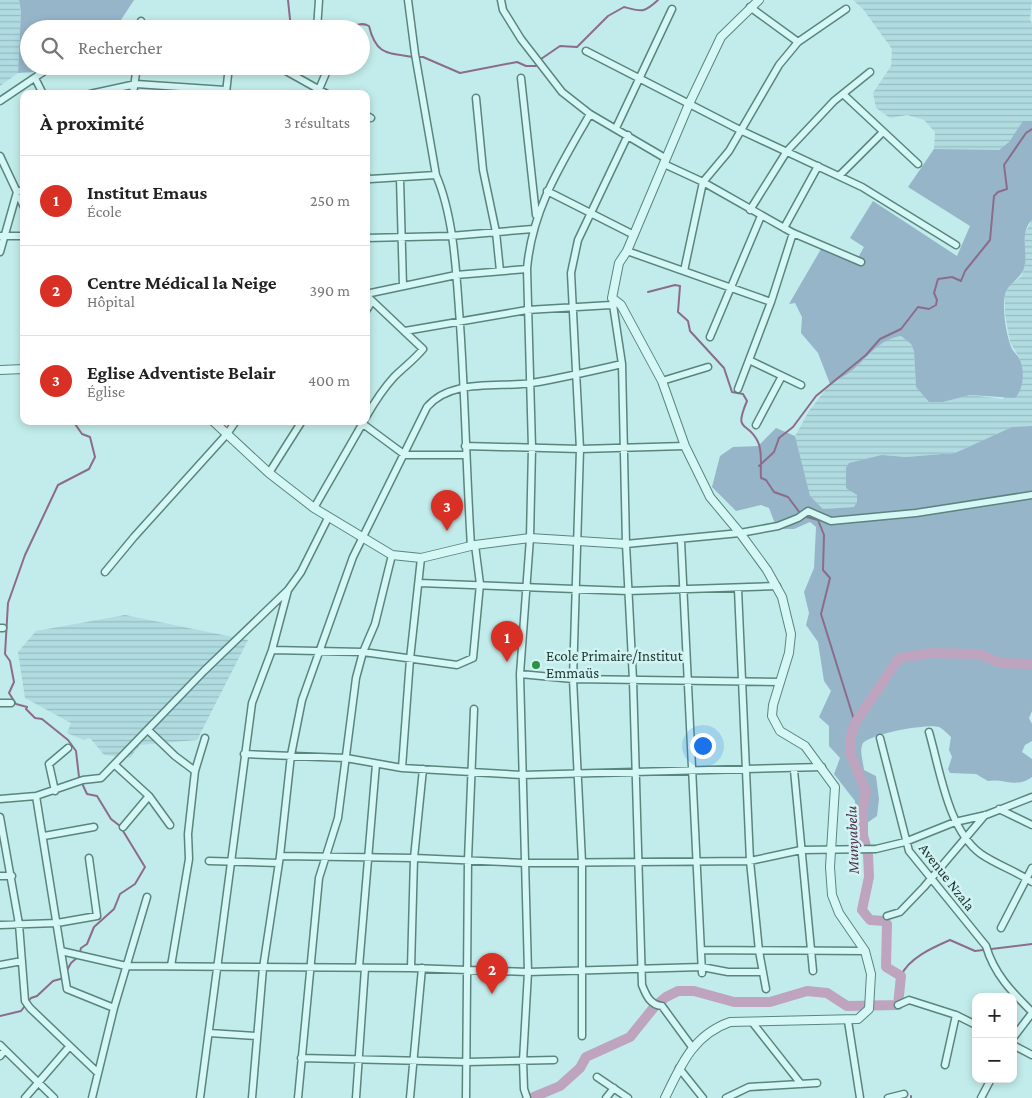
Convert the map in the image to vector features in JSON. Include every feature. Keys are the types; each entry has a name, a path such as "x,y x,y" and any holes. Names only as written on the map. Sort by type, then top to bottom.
{"street":[{"path":"318,20 319,0"},
{"path":"272,650 364,652 457,665 472,658 480,584 473,546 465,455 465,387 456,275 444,193 436,174 414,54 408,0"},
{"path":"501,0 503,10 533,57 562,92 590,114 628,135 664,161 704,182 750,210 793,233 861,262"},
{"path":"692,1047 662,1006 656,1006 647,997 642,985 633,680 626,544 622,364 612,301 619,262 634,236 688,104 721,37 759,0"},
{"path":"750,7 798,42"},
{"path":"616,128 672,9"},
{"path":"684,271 704,182 729,151 779,65 798,42 846,9"},
{"path":"586,52 740,130 862,186 956,245"},
{"path":"750,210 787,151 842,94 870,72"},
{"path":"0,101 39,75"},
{"path":"135,90 136,75"},
{"path":"226,90 228,75"},
{"path":"291,75 315,90"},
{"path":"319,90 325,75"},
{"path":"35,78 41,90"},
{"path":"521,78 536,216"},
{"path":"108,90 136,84 204,90"},
{"path":"842,94 882,133 918,164"},
{"path":"476,98 483,170 496,232 500,271"},
{"path":"527,1097 523,1061 528,972 520,674 530,538 532,448 527,269 536,216 547,191 590,114"},
{"path":"839,176 882,133"},
{"path":"582,1036 582,862 573,679 580,449 571,273 578,240 589,213 628,135"},
{"path":"0,156 20,191 2,236 0,252"},
{"path":"784,228 818,166"},
{"path":"370,179 436,174"},
{"path":"400,178 402,286"},
{"path":"547,191 634,236"},
{"path":"710,338 761,216"},
{"path":"370,238 450,236 533,229"},
{"path":"738,389 771,302 793,233"},
{"path":"2,236 20,236"},
{"path":"627,251 771,302"},
{"path":"370,294 456,275 527,269"},
{"path":"370,304 372,301 423,348 413,362 394,377 370,410"},
{"path":"406,331 527,310 572,308 612,301 621,306 662,382 685,446 710,497 740,534 777,586 785,605 791,634 789,653 773,705 772,716 780,731 805,746 835,787 830,850 832,895 839,913 865,951 871,974 871,1000 868,1008 858,1019 730,1022 718,1026 692,1047 679,1068 665,1098"},
{"path":"749,360 801,385"},
{"path":"252,1098 263,968 292,755 302,700 362,539 431,401 465,387 529,383 576,375 622,364"},
{"path":"662,382 708,367"},
{"path":"0,370 20,369"},
{"path":"756,425 782,376"},
{"path":"218,425 269,473 328,518 392,555 421,558 473,546 530,538 626,544 681,541 740,534 778,526 798,518 808,511 831,521 916,513 1032,495"},
{"path":"105,572 134,537 228,434 234,425"},
{"path":"269,473 299,425"},
{"path":"314,508 360,425"},
{"path":"366,425 405,455 465,455"},
{"path":"465,446 580,449 685,446"},
{"path":"0,799 36,796 81,781 101,778 204,671 288,590 301,572 328,518"},
{"path":"681,541 702,970"},
{"path":"298,1098 319,878 338,818 356,678 375,624 392,555"},
{"path":"402,768 410,659 420,583 421,558"},
{"path":"420,583 628,591 683,588 738,589 777,586"},
{"path":"738,589 750,861 759,951 766,989"},
{"path":"200,1098 252,703 272,650 288,590"},
{"path":"520,674 573,679 780,682"},
{"path":"0,703 11,703"},
{"path":"466,1098 468,860 474,709"},
{"path":"149,730 175,756 195,770"},
{"path":"929,732 955,822 966,839 981,854 1030,881"},
{"path":"171,966 189,859 188,834 195,770 205,738"},
{"name":"Avenue Nzala","path":"880,738 905,842 909,851 932,877 987,950 992,964 1008,988 1032,1012"},
{"path":"55,791 49,764 68,748"},
{"path":"244,754 346,758 402,768 522,775 578,772 794,770 822,767"},
{"path":"356,1098 362,968 376,764"},
{"path":"115,765 149,796 170,825"},
{"path":"411,968 414,858 423,769"},
{"path":"794,770 813,971"},
{"path":"36,796 44,836 67,989 114,1008"},
{"path":"123,827 149,796"},
{"path":"209,861 279,860 325,856 524,863 639,860 750,861 801,850 867,850 905,842 955,822 986,815 1032,797"},
{"path":"999,809 1032,825"},
{"path":"887,916 900,912 986,815"},
{"path":"0,817 19,924 26,1003 69,1047 98,1073"},
{"path":"44,836 94,826"},
{"path":"0,925 57,923 97,916 89,858"},
{"path":"1001,928 1030,881 1032,868"},
{"path":"0,876 12,876"},
{"path":"92,1098 114,1008 148,897"},
{"path":"702,950 865,951"},
{"path":"61,951 126,966 468,968 528,972 641,970 763,972"},
{"path":"0,965 22,961"},
{"path":"410,1098 422,968"},
{"path":"898,1005 909,1000 956,1015 972,1023"},
{"path":"1017,1033 1032,1012"},
{"path":"945,1065 956,1015"},
{"path":"848,1020 860,1098"},
{"path":"752,1022 801,1084"},
{"path":"209,1033 257,1036"},
{"path":"0,1056 3,1047 54,1098"},
{"path":"25,1098 69,1047"},
{"path":"1017,1047 1032,1055"},
{"path":"301,1058 466,1062 554,1060"},
{"path":"679,1068 703,1098"},
{"path":"597,1077 628,1098"},
{"path":"726,1098 749,1087 817,1083"},
{"path":"981,1098 989,1083"},
{"path":"606,1098 614,1088"},
{"path":"888,1098 904,1094"}],"shaded area":[{"path":"0,0 19,0 21,11 18,73 0,86"},
{"path":"19,0 134,0 121,20 21,20"},
{"path":"853,0 1032,0 1030,19 1032,24 1032,121 1023,122 1009,142 999,150 934,149 935,132 924,120 907,115 890,118 876,108 873,93 891,66 892,49 863,9"},
{"path":"20,32 20,73 18,73"},
{"path":"1023,121 1032,121 1032,220 1028,224 1025,235 1024,269 1009,287 1005,295 1004,308 1010,344 1019,358 1022,368 1023,379 1018,394 1015,398 970,395 943,402 929,402 916,387 914,351 911,344 901,336 881,344 851,371 830,384 818,353 801,333 802,317 795,303 789,304 821,249 855,263 864,247 850,238 873,201 957,256 970,226 908,187 934,149 999,150 1009,142"},
{"path":"1032,220 1032,426 1012,427 955,453 906,457 882,455 857,495 855,507 823,509 809,496 795,436 809,411 830,384 853,370 879,345 890,338 901,336 911,344 914,351 916,387 943,402 970,395 1003,399 1020,359 1010,342 1005,314 1005,295 1010,284 1021,277 1025,265 1025,233"},
{"path":"1032,426 1032,711 1029,718 1032,724 1032,741 1025,745 1022,752 1032,759 1032,777 1015,783 988,781 976,774 950,773 948,769 952,757 949,750 951,737 939,727 912,728 876,736 863,743 861,752 864,770 876,776 879,799 877,816 867,823 866,837 860,847 852,845 855,801 834,774 840,758 829,746 829,726 819,717 831,691 824,681 818,642 806,625 809,613 804,592 814,568 816,527 810,522 794,529 777,529 769,508 761,505 736,511 712,487 720,456 733,447 758,446 776,428 795,436 810,496 823,509 854,507 857,502 857,495 846,488 846,468 849,463 882,455 906,457 955,453 1012,427"},
{"path":"125,615 248,640 197,740 140,745 130,758 104,755 90,738 84,740 67,733 71,723 25,698 18,652 36,631"}],"waterway":[{"path":"288,0 290,20"},
{"path":"541,59 560,46 577,47 608,16 624,7 642,10 658,0"},
{"path":"370,29 375,43 384,51 413,57"},
{"path":"417,57 423,57 460,73 517,62 526,66 536,66"},
{"path":"759,466 774,452 779,438 793,427 816,396 866,355 880,339 901,329 918,307 929,309 936,305 937,300 934,293 938,279 952,277 961,281 965,271 990,240 994,196 998,192 1007,189 1004,165 1026,133 1032,129"},
{"path":"648,292 675,285 680,286 678,312 688,321 690,331 724,368 732,392 743,394 747,401 741,418 744,426 754,435 760,446 761,478 766,480 774,492 788,497 800,513"},
{"path":"66,972 71,963 79,956 81,948 87,944 94,927 114,909 120,894 135,884 145,867 120,826 111,819 97,796 87,794 79,777 76,751 68,740 42,719 35,718 26,709 27,707 16,704 9,693 14,682 10,661 5,654 8,603 25,555 58,485 89,469 95,457 90,437 82,434 76,425"},
{"path":"803,516 818,520 824,535 823,570 830,578 821,614 855,723"},
{"name":"Munyabelu","path":"531,1098 560,1086 580,1068 586,1057 630,1037 655,1006 666,997 678,991 694,991 734,1002 770,1002 807,991 827,993 847,1006 898,1005 901,976 886,967 887,924 884,921 870,920 862,910 869,877 868,854 863,835 863,807 866,792 851,755 850,740 855,723 899,658 931,653 979,654 1000,663 1032,664"},
{"path":"901,976 915,959 950,940 975,951 1032,944"},
{"path":"0,1016 21,1011 31,998 37,996 53,981 64,978"}],"place":[{"name":"Eglise Adventiste Belair","path":"447,531"},
{"name":"Institut Emaus","path":"507,662"},
{"name":"Ecole Primaire/Institut Emmaüs","path":"536,665"},
{"name":"Centre Médical la Neige","path":"492,994"}]}
